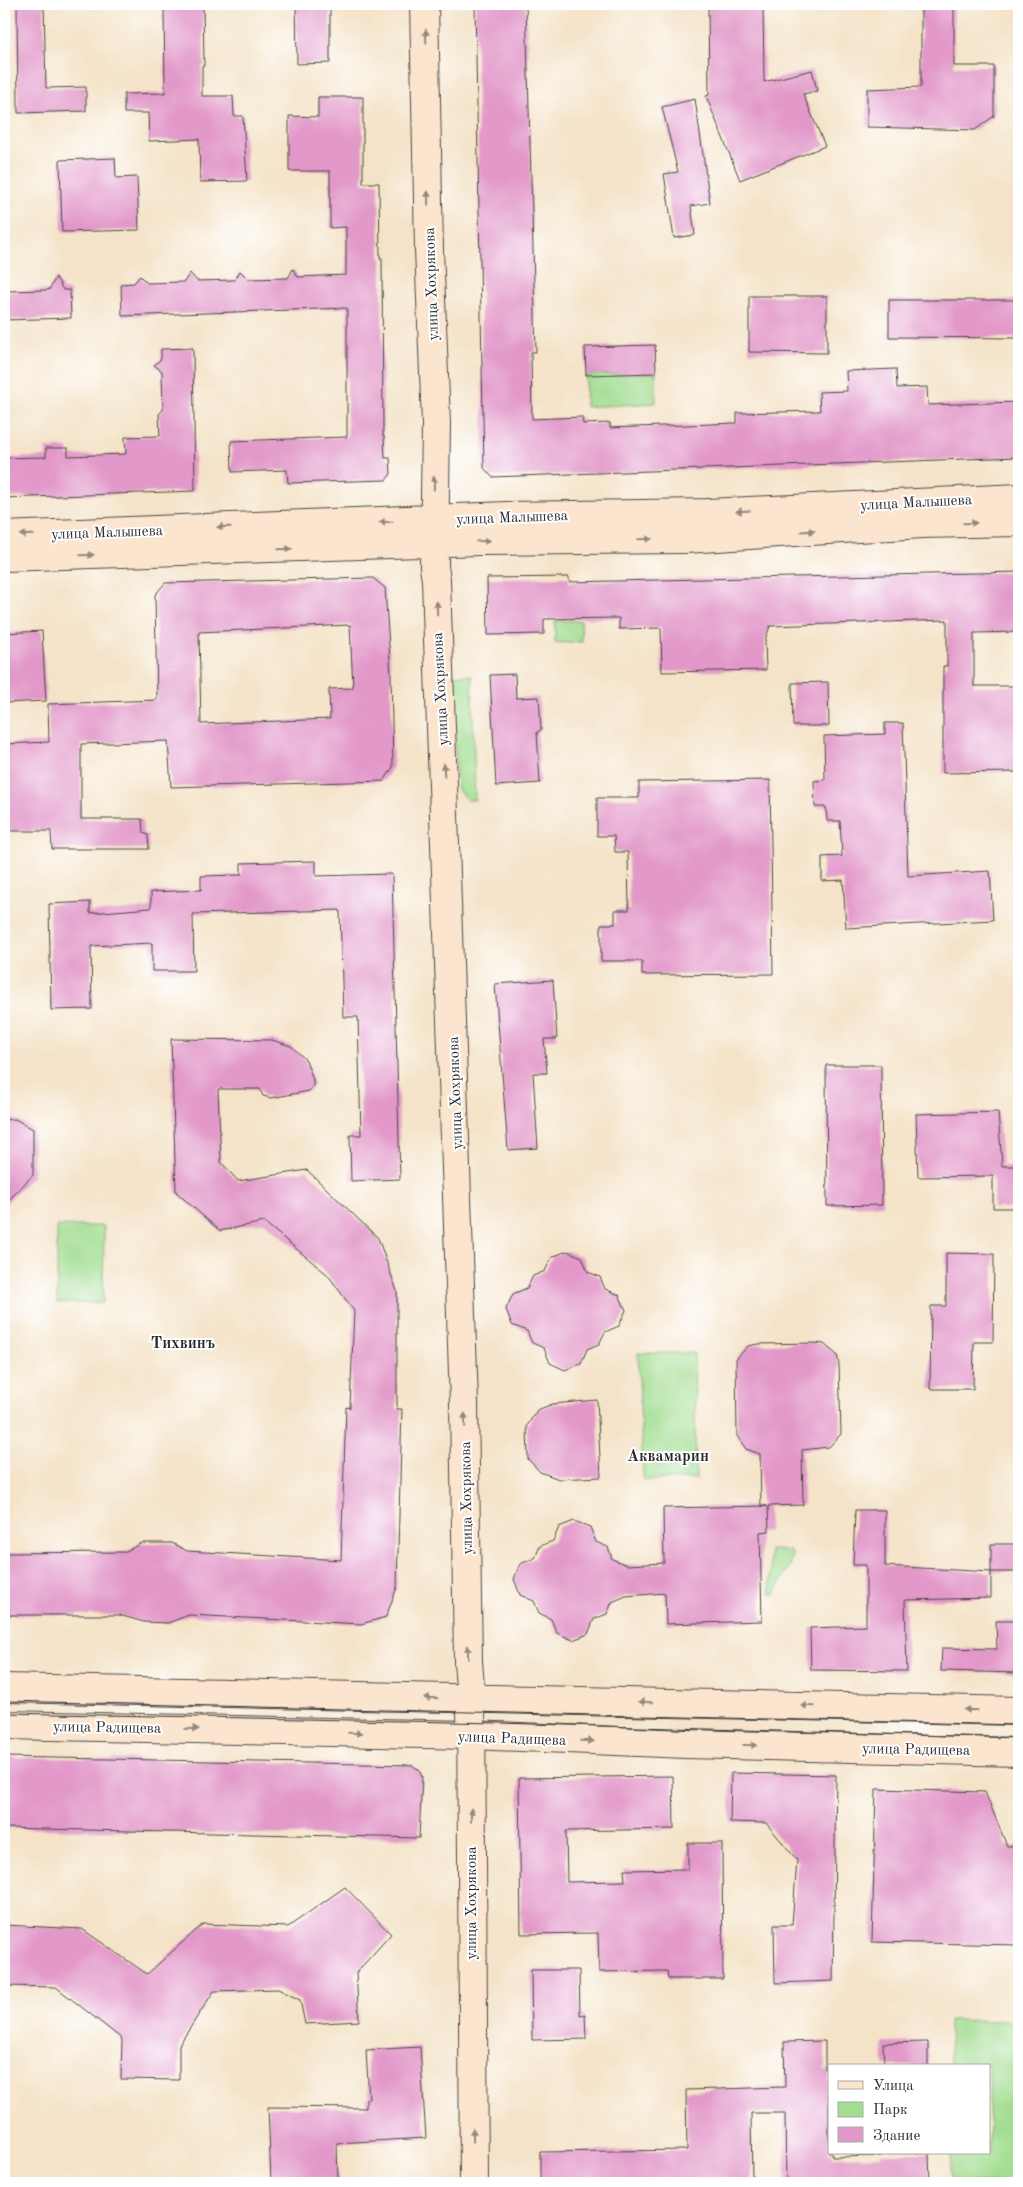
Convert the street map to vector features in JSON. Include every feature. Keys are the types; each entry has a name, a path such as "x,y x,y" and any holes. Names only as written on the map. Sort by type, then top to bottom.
{"street":[{"name":"улица Хохрякова","path":"424,4 429,249 436,423 435,532 465,1410 468,1662 471,1698 474,2183"},
{"name":"улица Малышева","path":"4,557 435,532 507,516 707,513 1019,498"},
{"name":"улица Малышева","path":"4,536 435,532 685,539 922,524 1019,522"},
{"path":"4,1688 1019,1711"},
{"name":"улица Радищева","path":"4,1725 471,1735 686,1744 1019,1752"}],"green space":[{"path":"656,373 656,403 585,407 586,375"},
{"path":"555,621 581,621 582,642 555,643"},
{"path":"452,675 472,675 475,800 467,800 457,789"},
{"path":"57,1226 104,1226 103,1303 57,1303"},
{"path":"638,1353 694,1353 696,1479 643,1480"},
{"path":"770,1550 789,1550 792,1554 792,1561 775,1594 771,1594"},
{"path":"949,2020 1019,2021 1019,2183 951,2183 951,2154 990,2154 990,2064 950,2064"}],"building":[{"path":"17,4 44,4 46,88 86,87 86,111 18,113"},
{"path":"164,4 203,4 204,66 202,66 202,96 233,96 234,116 243,116 247,181 200,182 199,139 149,141 148,113 124,113 124,94 165,93"},
{"path":"296,4 330,4 330,63 297,64"},
{"path":"475,4 526,4 536,352 531,352 532,419 582,417 583,424 610,423 610,428 737,423 737,413 820,411 819,392 847,391 846,371 896,369 897,388 927,387 928,405 1019,402 1019,457 492,477 484,468"},
{"path":"708,4 763,4 764,82 812,70 817,91 803,94 825,146 740,180 706,96 709,95"},
{"path":"921,4 954,4 954,66 994,66 994,116 975,130 867,127 867,89 921,87"},
{"path":"318,97 363,97 363,183 379,183 380,258 382,258 383,436 385,458 390,458 391,474 386,480 288,483 287,470 232,472 231,441 347,437 347,308 122,316 121,284 134,283 140,276 147,283 184,282 190,273 197,281 235,280 240,271 248,279 288,278 293,269 298,277 346,275 346,227 330,228 330,171 289,171 289,116 318,117"},
{"path":"695,99 710,203 691,206 695,235 674,238 664,174 678,172 662,107"},
{"path":"115,158 116,178 137,177 139,230 62,232 60,160"},
{"path":"56,277 63,290 70,290 71,318 4,320 4,291 49,290"},
{"path":"749,296 827,296 827,353 749,352"},
{"path":"889,300 1019,300 1019,338 889,337"},
{"path":"655,345 656,373 586,375 585,347"},
{"path":"193,348 195,491 4,498 4,458 46,457 46,448 68,448 68,456 126,454 125,437 160,436 159,414 163,410 162,371 154,365 161,359 161,349"},
{"path":"1019,572 1019,632 974,633 974,686 1019,686 1019,772 943,773 943,666 947,666 947,620 770,626 765,640 766,670 662,672 661,628 619,629 619,618 544,619 544,634 488,635 487,578 569,577 569,582"},
{"path":"373,578 385,588 391,675 393,767 384,781 171,787 168,741 81,744 81,819 142,819 143,833 148,835 149,849 52,849 51,831 4,831 4,744 49,742 48,704 157,700 155,595 165,583","holes":["350,625 353,688 329,689 330,719 201,724 199,632"]},
{"path":"42,631 46,701 4,703 4,633"},
{"path":"515,674 516,698 539,697 541,730 537,732 540,783 496,786 490,675"},
{"path":"828,682 829,726 793,726 792,683"},
{"path":"885,723 903,723 908,876 990,871 993,920 846,928 843,880 822,881 822,857 842,856 840,821 827,821 826,807 815,807 814,781 825,780 824,736 885,734"},
{"path":"770,780 773,974 642,975 642,961 601,961 601,924 615,924 615,910 629,910 628,852 615,852 614,836 597,836 597,798 639,798 639,782"},
{"path":"316,861 316,876 392,874 400,1179 351,1181 350,1135 361,1135 358,1017 343,1017 340,910 193,914 194,971 152,971 152,943 91,946 92,1009 51,1010 49,904 90,902 90,913 151,908 151,892 201,890 201,876 241,875 241,863"},
{"path":"553,980 557,1039 544,1039 547,1073 533,1073 538,1148 508,1150 495,984"},
{"path":"171,1039 272,1040 291,1046 306,1060 313,1080 313,1086 309,1091 271,1098 263,1096 260,1089 218,1089 221,1162 238,1181 307,1170 378,1238 397,1291 397,1409 402,1409 397,1587 386,1617 361,1624 189,1615 168,1623 144,1622 119,1615 4,1615 4,1553 124,1552 142,1543 172,1543 187,1551 341,1560 346,1407 350,1408 354,1311 328,1275 264,1222 220,1231 176,1192"},
{"path":"826,1065 881,1065 882,1205 827,1206"},
{"path":"998,1112 1002,1166 1019,1166 1019,1208 993,1208 993,1176 918,1177 916,1114"},
{"path":"15,1119 33,1129 33,1175 4,1205 4,1120"},
{"path":"567,1251 582,1257 588,1272 600,1277 605,1289 619,1295 626,1310 619,1326 605,1332 599,1344 587,1349 581,1364 565,1370 550,1363 544,1348 532,1343 527,1331 512,1325 506,1309 513,1294 527,1288 533,1276 545,1271 552,1257"},
{"path":"946,1253 994,1254 993,1342 974,1342 973,1389 930,1389 931,1306 946,1306"},
{"path":"758,1344 824,1344 837,1355 839,1364 841,1434 829,1447 802,1450 803,1505 768,1506 769,1531 760,1532 762,1621 666,1624 665,1593 626,1596 612,1602 607,1614 594,1619 588,1634 573,1640 557,1633 551,1619 539,1613 534,1601 520,1595 514,1579 520,1564 535,1558 540,1546 553,1541 559,1527 574,1521 590,1527 596,1542 608,1547 612,1559 627,1565 664,1563 663,1508 767,1506 761,1506 760,1454 746,1449 737,1436 736,1359 748,1346"},
{"path":"597,1400 601,1477 559,1479 540,1472 528,1459 527,1426 537,1410 553,1404"},
{"path":"855,1510 885,1510 885,1566 991,1572 991,1598 905,1600 907,1671 811,1670 810,1628 866,1626 866,1565 853,1565"},
{"path":"991,1544 1019,1544 1019,1572 991,1572"},
{"path":"996,1621 1019,1621 1019,1673 941,1671 942,1648 997,1649"},
{"path":"4,1757 412,1765 419,1770 422,1777 419,1838 4,1828"},
{"path":"731,1773 836,1775 833,1981 775,1983 774,1925 792,1925 797,1860 766,1823 730,1822"},
{"path":"673,1776 674,1829 566,1831 567,1882 625,1881 624,1870 688,1869 688,1843 722,1843 723,1979 668,1979 667,1971 599,1972 598,1933 521,1934 519,1778"},
{"path":"876,1789 985,1792 1007,1846 1019,1846 1019,1945 872,1942"},
{"path":"345,1887 391,1934 356,1973 359,2021 305,2024 300,2000 278,1989 214,1991 179,2045 179,2080 121,2079 122,2039 56,1987 4,1986 4,1925 82,1929 147,1974 203,1924 288,1927"},
{"path":"531,1970 579,1970 580,2015 585,2014 586,2039 532,2040"},
{"path":"825,2041 825,2070 828,2070 828,2154 832,2154 832,2157 929,2154 930,2183 786,2183 785,2113 751,2113 752,2183 540,2183 540,2152 687,2150 686,2090 785,2087 784,2042"},
{"path":"928,2042 928,2064 884,2064 883,2043"},
{"path":"420,2047 426,2138 337,2143 338,2183 271,2183 268,2107 366,2108 366,2099 369,2099 366,2050"}],"tram line":[{"path":"4,1701 1019,1725"},
{"path":"4,1713 498,1723 1019,1738"}],"district":[{"name":"Тихвинъ","path":"183,1342"},
{"name":"Аквамарин","path":"668,1455"}]}
